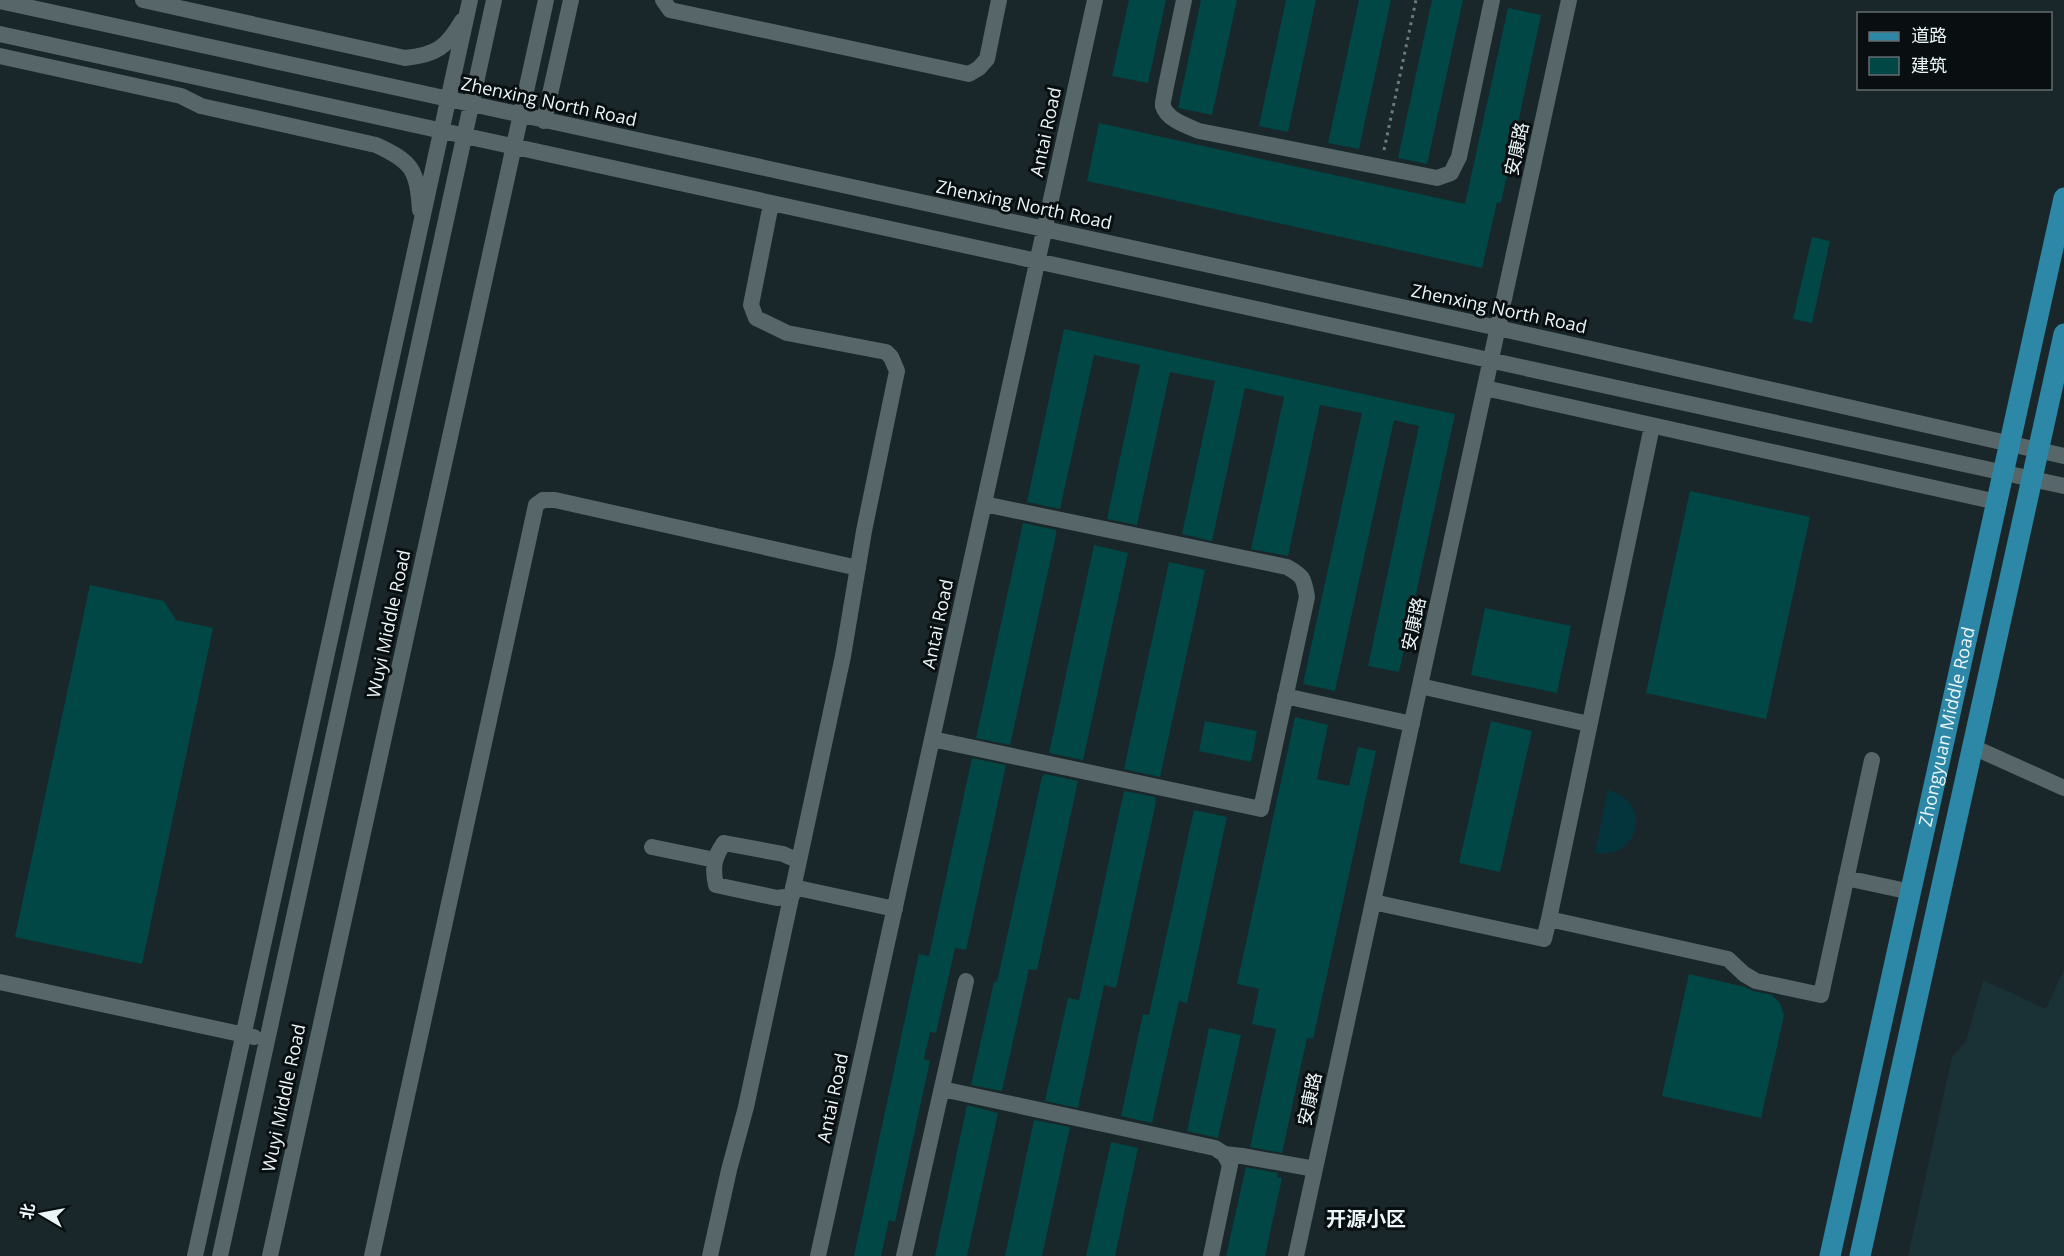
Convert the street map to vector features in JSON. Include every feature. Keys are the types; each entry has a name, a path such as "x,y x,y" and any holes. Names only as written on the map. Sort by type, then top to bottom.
{"main road":[{"name":"Zhongyuan Middle Road","path":"1830,1256 2064,198"},
{"name":"Zhongyuan Middle Road","path":"1860,1256 2064,334"}],"street":[{"path":"143,0 405,58 421,57 445,46 462,22 470,0"},
{"path":"195,1256 470,0"},
{"name":"Wuyi Middle Road","path":"220,1256 494,0"},
{"name":"Wuyi Middle Road","path":"270,1256 546,0"},
{"path":"544,121 571,0"},
{"path":"663,0 670,10 969,74 987,59 999,0"},
{"name":"Antai Road","path":"818,1256 1095,0"},
{"path":"1184,0 1163,106 1170,116 1199,131 1437,178 1451,173 1459,157 1492,0"},
{"name":"安康路","path":"1296,1256 1569,0"},
{"name":"Zhenxing North Road","path":"0,1 1498,328 2064,456"},
{"path":"0,34 2064,486"},
{"path":"0,56 181,96 201,106 376,145 399,156 415,173 421,224"},
{"path":"710,1256 746,1107 843,656 897,371 891,357 886,352 787,333 756,318 751,304 771,204"},
{"path":"1485,388 1997,502"},
{"path":"1373,902 1544,939 1652,426"},
{"path":"372,1256 536,505 543,500 555,500 858,568"},
{"path":"932,739 1261,809 1306,597 1305,581 1299,574 1287,567 984,504"},
{"path":"1420,686 1589,724"},
{"path":"1285,696 1412,724"},
{"path":"1973,747 2064,788"},
{"path":"1549,919 1728,959 1744,975 1756,981 1821,994 1872,760"},
{"path":"799,861 783,854 724,843 715,860 713,873 716,885 777,898 792,892 895,909"},
{"path":"652,847 715,860"},
{"path":"1846,878 1911,892"},
{"path":"904,1256 966,981"},
{"path":"0,982 266,1040"},
{"path":"942,1089 1215,1148 1224,1155 1230,1165 1211,1256"},
{"path":"1224,1155 1315,1169"}],"path":[{"path":"1380,166 1416,0"}],"shaded area":[{"path":"1608,790 1622,796 1631,805 1635,816 1635,828 1631,839 1623,847 1611,852 1595,853"},
{"path":"2064,969 2064,1256 1908,1256 1952,1057 1966,1041 1983,980 2046,1009"}],"building":[{"path":"1129,0 1166,0 1148,83 1112,76"},
{"path":"1201,0 1237,0 1212,115 1178,108"},
{"path":"1286,0 1316,0 1288,132 1259,126"},
{"path":"1359,0 1391,0 1359,149 1328,143"},
{"path":"1432,0 1463,0 1427,164 1398,158"},
{"path":"1508,8 1541,15 1501,203 1497,202 1482,268 1087,181 1099,123 1465,204"},
{"path":"1812,237 1830,241 1812,323 1793,319"},
{"path":"1064,329 1455,414 1399,672 1368,666 1419,426 1394,420 1335,691 1303,684 1362,413 1320,405 1288,556 1251,549 1284,397 1245,388 1212,541 1182,534 1215,381 1170,372 1137,525 1107,519 1140,365 1094,355 1060,509 1027,502"},
{"path":"1690,491 1810,517 1766,719 1646,693"},
{"path":"1023,523 1056,530 1056,535 1010,745 976,738"},
{"path":"1094,545 1128,553 1083,760 1049,753"},
{"path":"1169,562 1205,570 1160,777 1124,769"},
{"path":"90,585 164,601 176,620 213,628 142,964 15,937"},
{"path":"1485,608 1571,626 1557,693 1471,675"},
{"path":"1295,717 1328,725 1317,779 1349,786 1358,747 1376,751 1313,1039 1307,1038 1282,1153 1250,1147 1276,1029 1252,1024 1259,989 1237,984"},
{"path":"1205,721 1257,731 1251,762 1199,751"},
{"path":"1491,721 1532,731 1500,872 1459,863"},
{"path":"972,758 1006,765 966,950 955,948 936,1033 930,1032 924,1059 930,1061 895,1222 889,1220 881,1256 854,1256 919,954 929,956"},
{"path":"1045,774 1078,781 1037,970 1029,969 1002,1091 971,1085 994,982 997,982 1042,777"},
{"path":"1124,791 1155,797 1156,802 1116,988 1104,985 1078,1108 1045,1101 1068,998 1079,1000"},
{"path":"1194,810 1227,817 1187,1003 1179,1001 1152,1123 1121,1116 1143,1014 1149,1015"},
{"path":"1689,974 1772,995 1780,1003 1784,1016 1761,1118 1662,1096"},
{"path":"1209,1028 1241,1035 1218,1138 1187,1131"},
{"path":"967,1105 998,1113 967,1256 935,1256"},
{"path":"1034,1120 1070,1127 1042,1256 1005,1256"},
{"path":"1111,1142 1138,1148 1115,1256 1086,1256"},
{"path":"1246,1167 1278,1173 1277,1177 1282,1178 1265,1256 1226,1256"}],"district":[{"name":"开源小区","path":"1366,1219"}]}
